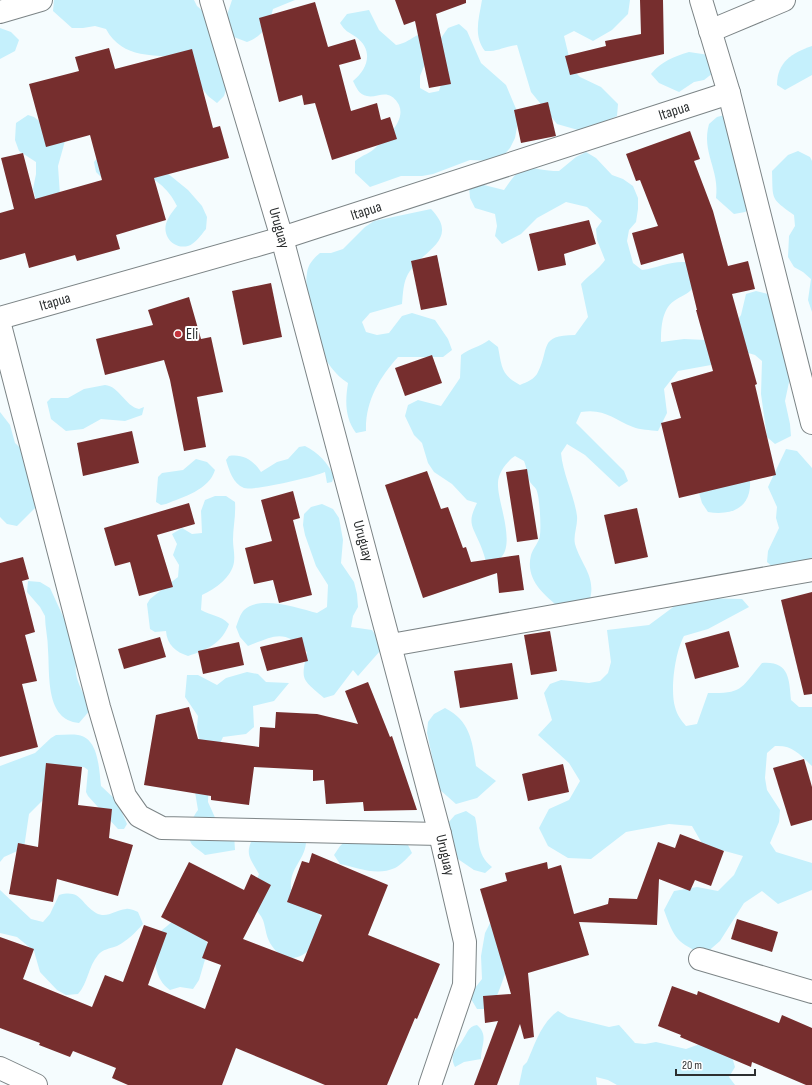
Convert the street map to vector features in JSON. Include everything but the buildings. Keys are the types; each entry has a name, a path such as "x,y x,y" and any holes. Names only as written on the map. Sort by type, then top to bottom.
{"street":[{"path":"0,12 41,0"},
{"name":"Uruguay","path":"212,0 282,238 391,645 440,834 465,942 464,985 430,1085"},
{"path":"701,0 729,93 812,423"},
{"path":"710,31 784,0"},
{"name":"Itapua","path":"0,318 282,238 729,93"},
{"path":"0,325 99,707 125,796 139,816 162,828 440,834"},
{"path":"391,645 812,570"},
{"path":"700,958 812,992"},
{"path":"0,1068 36,1085"}],"shaded area":[{"path":"54,0 194,0 197,6 214,21 227,86 224,96 217,103 208,96 201,87 186,58 140,54 121,46 113,39 106,29 95,26 72,28 53,11"},
{"path":"232,0 295,0 273,9 270,20 261,33 253,40 247,42 226,34 224,24"},
{"path":"482,0 630,0 628,14 612,30 593,41 574,31 564,36 572,69 580,77 601,87 618,104 617,116 590,128 578,130 557,124 531,92 517,45 497,50 485,51 481,45 478,33 478,20"},
{"path":"369,10 379,30 396,45 426,32 424,66 420,76 420,88 429,93 439,91 442,81 441,38 448,28 459,24 467,31 481,63 506,85 519,116 515,138 510,148 503,156 493,161 470,160 433,174 422,176 401,176 370,187 355,173 355,161 373,150 394,129 400,117 399,105 392,96 364,95 358,90 353,81 365,65 367,53 362,42 345,30 340,23 347,14"},
{"path":"0,28 11,32 19,40 15,51 0,59"},
{"path":"812,46 812,75 785,90 777,85 780,70 783,64 792,55"},
{"path":"689,52 709,55 713,73 704,80 694,82 679,92 659,83 651,74 668,60"},
{"path":"728,114 754,205 745,212 734,214 716,198 717,188 707,143 709,124 717,117"},
{"path":"28,115 34,117 65,141 58,166 60,195 36,200 33,189 36,174 36,162 19,151 15,140 16,123"},
{"path":"798,151 810,157 812,161 812,312 808,300 811,279 794,267 788,257 789,236 795,226 794,215 774,198 772,188 772,171 788,155"},
{"path":"586,152 596,158 612,175 623,179 633,186 638,198 638,209 636,222 629,230 627,241 633,263 642,270 686,262 695,286 689,292 672,302 668,307 662,323 661,342 684,339 706,340 735,324 741,315 746,294 756,291 768,294 780,313 792,368 785,401 791,436 775,444 767,437 761,394 762,361 755,355 745,352 711,365 678,371 664,389 667,413 658,431 636,428 602,413 589,411 581,412 576,423 624,471 628,481 619,487 585,455 567,444 561,453 577,516 575,544 587,571 591,584 591,591 590,599 560,608 547,597 537,585 533,579 531,571 531,555 540,537 540,512 536,488 529,480 524,461 515,456 506,464 498,479 507,535 506,545 504,554 498,560 487,565 471,520 477,503 467,500 452,484 434,472 428,463 422,443 414,435 405,416 408,405 418,400 441,406 460,378 461,355 489,340 498,347 503,370 509,378 520,385 528,381 535,377 538,372 542,364 545,350 550,341 563,336 575,335 588,317 581,284 605,260 597,240 596,229 602,221 587,207 566,202 537,218 521,234 502,244 495,236 497,226 495,214 475,208 470,198 469,187 480,184 504,190 512,179 523,169 533,168 559,171 576,157"},
{"path":"101,154 161,168 188,190 202,206 207,217 206,229 191,245 182,247 173,243 169,239 166,230 166,224 170,215 177,206 172,197 160,184 151,178 131,177 104,180 96,172 94,162"},
{"path":"431,209 439,220 442,229 441,237 414,266 406,277 402,304 370,313 362,322 366,332 377,335 389,333 402,316 412,313 435,320 448,339 452,350 443,357 398,357 385,373 374,391 366,420 366,431 356,433 350,422 347,410 346,397 348,383 339,376 326,360 318,341 312,320 306,282 309,267 320,253 331,253 343,249 365,227 374,221"},
{"path":"105,385 110,386 118,392 134,407 139,409 144,407 142,415 125,421 101,419 83,429 66,431 51,419 47,402 51,398 68,398 84,389"},
{"path":"0,412 10,425 15,443 28,455 38,505 17,526 7,524 0,517"},
{"path":"305,446 318,455 328,466 334,476 332,482 327,483 325,472 271,486 244,488 234,480 226,460 229,456 243,457 255,464 261,472 277,462 288,459 299,447"},
{"path":"786,449 797,451 812,468 812,558 807,563 775,569 767,562 768,551 779,528 776,518 777,507 768,487"},
{"path":"196,459 207,462 215,470 207,483 195,492 166,504 161,505 156,502 158,477 162,473 183,470"},
{"path":"750,479 748,497 739,508 733,511 717,513 708,512 702,503 699,493"},
{"path":"215,496 226,496 235,502 233,540 234,562 230,573 222,582 202,595 201,610 219,617 229,624 226,631 213,645 188,656 176,650 170,644 166,631 155,632 150,629 147,604 150,599 178,577 179,565 173,555 177,544 172,534 182,528 192,534 202,533 201,511 205,500"},
{"path":"322,504 333,509 339,518 343,540 341,563 354,582 357,594 358,607 353,616 351,627 372,630 379,640 380,651 358,676 353,670 334,695 324,698 307,682 305,678 304,669 307,652 299,645 286,637 279,636 248,646 240,637 236,627 244,610 259,603 279,604 317,613 327,607 328,585 316,566 303,525 304,514 311,507"},
{"path":"28,581 40,582 50,588 79,651 76,674 80,687 91,709 79,723 68,720 60,714 55,705 50,683 45,616 40,607 27,592"},
{"path":"696,598 742,599 749,607 708,629 684,636 678,651 674,671 673,691 676,710 686,726 697,724 708,693 735,691 745,684 762,663 771,663 783,668 788,678 791,700 799,707 812,707 812,766 795,751 787,747 775,746 767,753 765,778 767,790 780,810 779,822 770,843 776,852 812,863 812,890 778,904 762,891 744,903 720,941 705,954 688,947 678,939 674,934 664,910 674,891 697,887 718,891 734,875 743,856 703,845 692,826 669,824 626,832 591,859 568,858 548,846 539,828 549,809 569,800 580,781 569,763 538,735 552,720 544,693 550,684 561,680 589,683 600,681 608,673 611,662 607,630 649,625 676,605"},
{"path":"247,672 258,674 266,682 289,683 274,701 253,706 254,727 246,734 223,737 209,768 208,802 217,822 234,834 235,850 205,855 192,844 189,839 189,830 198,810 195,792 200,744 197,727 198,716 185,697 187,675 198,675 217,685 226,678"},
{"path":"445,708 453,713 465,725 471,740 476,766 496,781 477,798 456,804 439,789 427,733 428,722 434,714"},
{"path":"56,735 78,735 85,737 90,742 97,756 101,786 117,801 127,824 124,829 118,829 88,796 86,792 88,770 84,767 60,768 45,798 29,814 24,848 4,857 0,862 0,766 35,753"},
{"path":"466,811 475,817 480,851 492,867 485,873 474,870 455,857 448,823 455,815"},
{"path":"255,834 306,836 306,844 302,857 295,868 291,881 291,889 317,910 321,920 321,930 317,940 310,949 301,956 291,958 281,955 272,946 267,937 263,920 255,907 254,890 259,874 250,859 249,851"},
{"path":"348,839 407,843 412,853 395,868 381,871 361,869 340,864 334,855 340,846"},
{"path":"0,890 31,919 43,922 50,914 59,895 72,894 80,898 91,909 100,915 107,915 128,909 134,910 138,912 143,924 124,942 100,953 92,965 84,985 78,994 66,995 57,990 40,972 34,951 17,937 0,933"},
{"path":"176,918 196,926 209,946 199,980 193,989 180,987 170,990 161,980 156,968 152,941"},
{"path":"490,923 510,963 496,998 492,1004 488,1009 477,1009 471,999 475,988 482,979 481,956 485,933"},
{"path":"558,1011 568,1017 609,1027 619,1025 635,1043 645,1044 656,1042 686,1049 708,1041 732,1057 735,1067 729,1077 735,1085 617,1085 608,1080 596,1077 597,1085 519,1085 523,1066 527,1062 539,1034 547,1022"},
{"path":"477,1025 481,1029 484,1037 481,1059 464,1062 455,1067 453,1063 454,1053 470,1029"}],"place":[{"name":"Eli","path":"178,334"}]}
